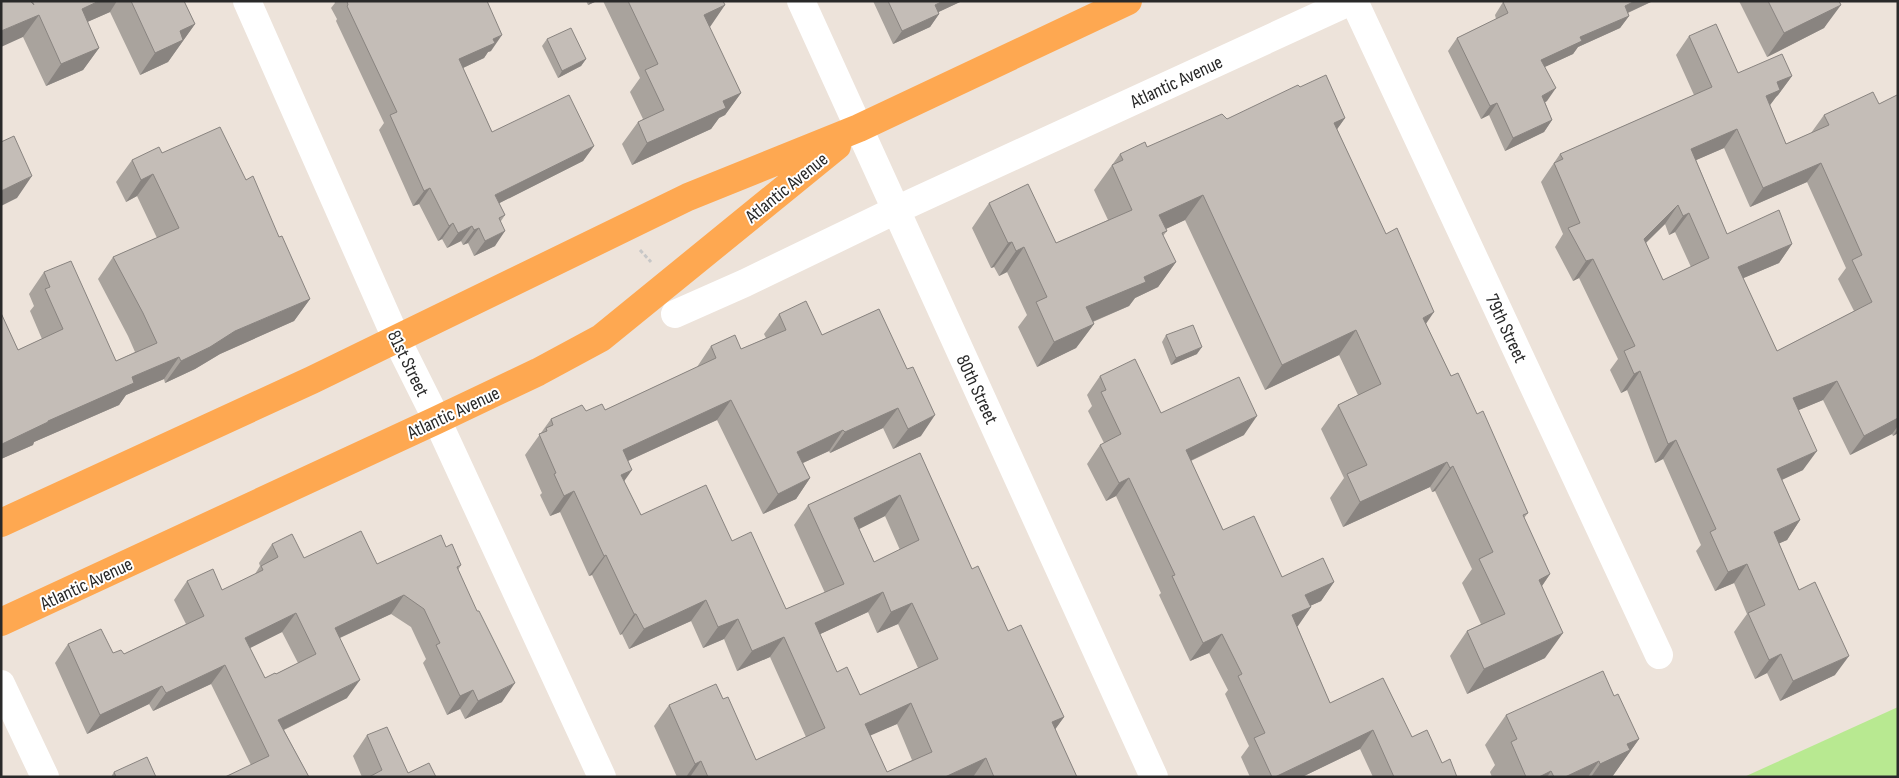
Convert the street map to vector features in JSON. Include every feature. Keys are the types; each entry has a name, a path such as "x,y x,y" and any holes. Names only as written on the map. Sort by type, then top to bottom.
{"highway":[{"name":"Atlantic Avenue","path":"1,523 312,380 688,197 859,128 1128,1"},
{"name":"Atlantic Avenue","path":"1,622 437,420 538,372 601,338 859,128"}],"street":[{"name":"81st Street","path":"247,1 396,338 437,420 602,777"},
{"name":"80th Street","path":"801,1 1154,777"},
{"name":"Atlantic Avenue","path":"676,314 896,210 1353,1"},
{"name":"79th Street","path":"1353,1 1659,655"},
{"path":"1,684 45,777"}],"green space":[{"path":"1898,707 1898,777 1744,777"}],"building":[{"path":"1,1 30,1 34,5 32,1 99,1 82,9 99,48 61,64 39,15 1,31"},
{"path":"131,1 184,1 195,24 180,31 183,40 155,53"},
{"path":"347,1 487,1 502,35 493,39 495,43 459,59 492,132 569,95 594,146 495,195 505,215 499,218 505,231 485,241 479,228 474,230 472,226 458,233 453,223 449,226 430,188 424,191 390,115 397,112 347,6"},
{"path":"628,1 723,1 725,5 704,15 741,93 723,101 726,108 647,143 638,122 664,110 645,70 658,64"},
{"path":"888,1 943,1 935,5 939,14 902,31"},
{"path":"1635,1 1625,6 1629,16 1580,37 1582,41 1541,60 1556,88 1542,96 1552,120 1513,138 1497,103 1490,106 1457,38 1508,13 1503,2"},
{"path":"1768,1 1839,1 1841,5 1784,33"},
{"path":"1716,24 1738,73 1782,54 1792,76 1777,82 1780,90 1766,96 1786,144 1829,125 1824,115 1873,92 1879,104 1898,96 1898,418 1864,436 1837,381 1793,398 1817,451 1777,469 1800,520 1774,532 1799,590 1815,582 1849,656 1793,681 1781,654 1769,660 1748,613 1765,605 1747,564 1728,572 1710,532 1716,529 1676,440 1668,444 1640,371 1634,374 1624,351 1635,346 1593,259 1586,261 1568,228 1580,223 1554,163 1563,159 1560,154 1712,87 1689,36","holes":["1737,129 1763,188 1821,163 1862,255 1852,260 1872,302 1777,351 1738,267 1792,244 1779,210 1727,234 1691,149","1678,205 1683,216 1689,213 1709,258 1663,280 1644,239"]},
{"path":"571,28 586,59 562,71 547,39"},
{"path":"1326,75 1345,118 1334,123 1386,234 1397,228 1434,312 1423,318 1451,376 1458,373 1477,414 1483,411 1528,513 1523,515 1550,574 1539,580 1563,633 1484,669 1467,631 1505,614 1479,559 1493,552 1453,466 1450,468 1447,462 1360,502 1347,474 1367,465 1338,405 1381,384 1356,330 1282,365 1203,195 1159,215 1167,231 1162,233 1176,262 1144,277 1146,282 1086,307 1094,324 1054,342 1036,302 1047,297 1024,247 1016,251 1012,242 1008,243 989,203 1028,184 1056,243 1132,210 1112,165 1123,160 1120,154 1145,142 1147,147 1222,114 1227,119 1298,85 1300,87"},
{"path":"220,127 246,180 253,176 279,237 282,236 310,299 235,331 210,347 181,361 179,357 132,377 134,383 48,421 2,444 1,313 18,350 63,329 45,289 50,287 44,272 71,261 116,361 157,343 113,257 179,228 153,174 141,180 132,160 159,147 162,153"},
{"path":"14,136 32,176 1,191 1,142"},
{"path":"806,301 822,335 879,309 907,369 913,367 935,415 908,429 898,408 845,432 843,430 797,452 810,478 778,494 731,400 623,450 632,470 621,475 641,515 706,485 732,541 751,532 786,609 844,584 808,505 920,453 972,569 978,566 1008,631 1021,625 1064,717 1052,722 1077,777 994,777 986,758 945,777 708,777 701,761 695,764 669,705 716,684 723,699 728,697 756,760 825,728 784,637 752,651 738,619 718,627 706,600 644,629 636,614 634,614 606,555 604,556 574,491 564,496 539,434 547,431 546,428 553,425 551,419 582,405 586,411 602,404 605,410 716,358 711,346 735,335 741,349 786,330 779,314","holes":["900,495 919,540 874,562 854,518","883,592 891,612 912,603 938,659 860,695 847,667 837,672 815,623","911,703 932,752 887,772 865,724"]},
{"path":"1193,325 1202,347 1176,358 1166,335"},
{"path":"1135,359 1161,413 1239,377 1257,416 1186,450 1223,530 1254,516 1282,577 1323,558 1334,582 1305,595 1311,607 1292,615 1330,703 1383,678 1412,737 1427,730 1442,763 1450,759 1457,777 1394,777 1373,730 1272,777 1254,738 1265,733 1238,676 1242,674 1222,634 1203,643 1172,576 1175,575 1129,478 1119,483 1100,445 1121,434 1101,392 1106,390 1100,376"},
{"path":"361,531 377,564 441,535 446,547 452,544 461,565 457,567 477,611 479,611 515,683 478,701 473,690 460,696 436,645 440,643 424,609 404,595 335,628 360,680 278,720 309,777 225,777 269,756 225,665 166,693 162,686 100,715 68,644 101,629 113,653 121,650 124,654 204,616 187,581 213,569 222,590 263,570 261,566 278,557 272,544 292,534 304,558","holes":["296,613 316,654 265,678 245,638"]},
{"path":"1603,671 1614,696 1618,694 1639,739 1627,744 1630,750 1600,764 1599,761 1565,777 1554,777 1551,771 1539,777 1526,777 1511,742 1517,739 1506,715"},
{"path":"387,727 408,773 429,763 436,777 369,777 382,770 367,735"},
{"path":"147,757 156,777 116,777 114,772"}]}
